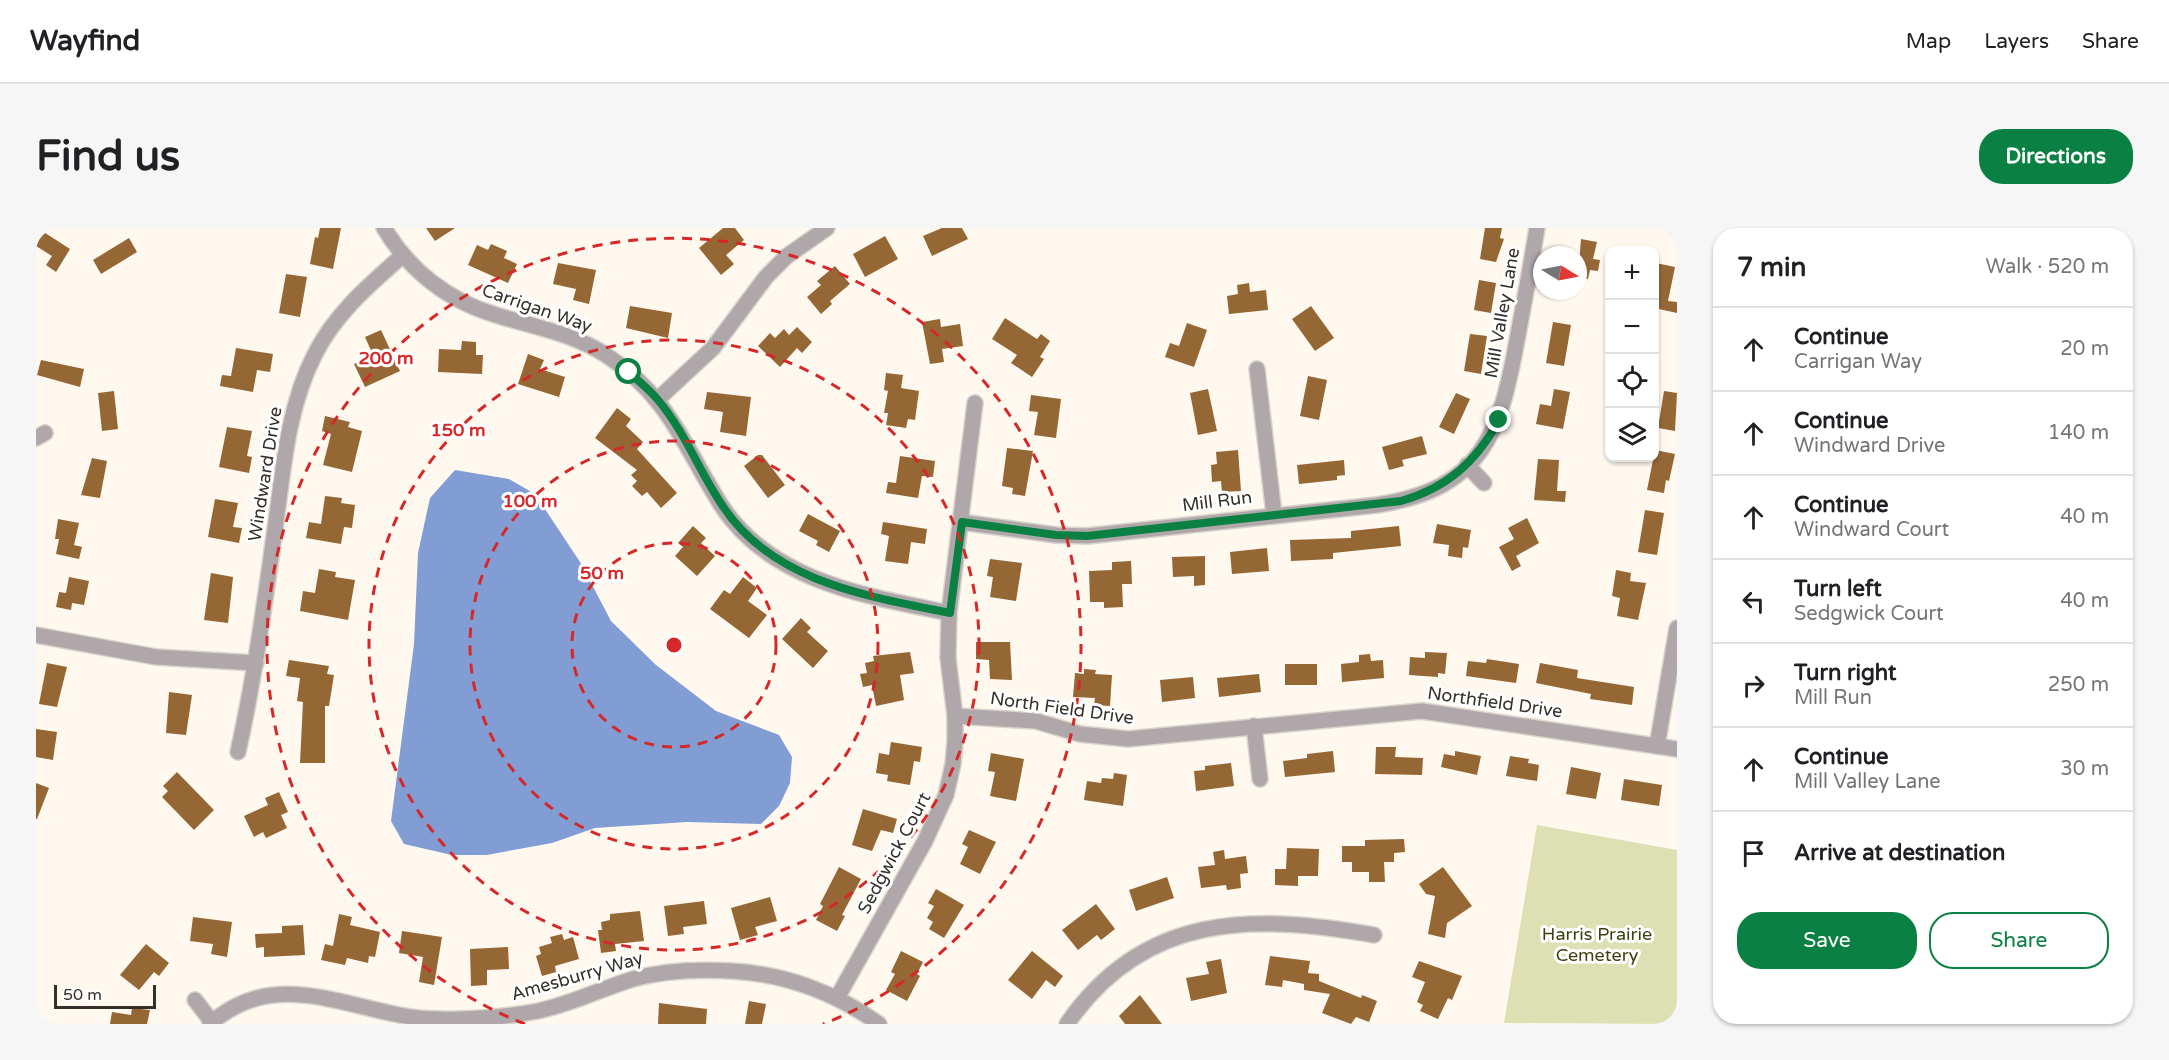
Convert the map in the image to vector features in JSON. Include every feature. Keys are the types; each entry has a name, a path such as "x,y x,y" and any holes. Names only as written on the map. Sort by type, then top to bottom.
{"street":[{"name":"Carrigan Way","path":"384,228 402,256 433,284 467,305 497,316 555,330 583,342 614,361 658,399"},
{"path":"827,228 787,256 766,277 713,348 658,399 685,438 723,508 744,531 789,566 834,586 862,595 950,613"},
{"name":"Mill Valley Lane","path":"1467,465 1488,440 1505,402 1538,228"},
{"name":"Windward Drive","path":"238,752 256,663 288,438 303,381 330,328 349,305 402,256"},
{"path":"1257,369 1274,514"},
{"name":"Sedgwick Court","path":"837,999 937,820 953,764 955,716 948,658 950,613 975,403"},
{"path":"1467,465 1484,483"},
{"name":"Mill Run","path":"962,522 1056,535 1087,536 1401,501 1442,485 1467,465"},
{"path":"1657,746 1677,628"},
{"path":"36,636 156,657 256,663"},
{"name":"Northfield Drive","path":"1199,732 1422,711 1677,749"},
{"name":"North Field Drive","path":"955,716 1036,721 1080,734 1110,738 1139,739 1199,732"},
{"path":"1254,726 1260,780"},
{"path":"1067,1024 1094,990 1112,973 1154,946 1181,935 1203,929 1266,922 1312,924 1374,935"},
{"name":"Amesburry Way","path":"211,1023 249,1000 289,993 311,994 401,1016 458,1020 498,1017 561,1005 635,979 694,970 765,974 804,985 837,999 879,1024"},
{"path":"195,1000 211,1023"}],"green space":[{"name":"Harris Prairie Cemetery","path":"1537,825 1677,850 1677,1024 1504,1023"}],"water":[{"path":"455,470 509,479 535,494 580,562 611,621 656,665 716,711 779,735 792,757 790,783 779,806 761,824 687,822 595,828 552,843 487,855 452,855 404,844 391,821 414,644 418,553 430,498"}],"building":[{"path":"320,228 341,228 333,269 310,264 315,237 318,238"},
{"path":"426,228 455,228 435,241"},
{"path":"723,228 735,228 744,240 726,255 734,264 721,275 699,248"},
{"path":"942,228 962,228 968,239 932,256 923,236"},
{"path":"1485,228 1502,228 1500,238 1504,239 1496,262 1480,259"},
{"path":"39,229 70,249 56,272 46,265 52,256 36,246 36,235"},
{"path":"885,236 898,259 865,277 853,254"},
{"path":"129,238 137,252 101,274 93,260"},
{"path":"1581,239 1597,242 1593,259 1600,260 1598,271 1590,270 1588,279 1587,246 1580,246"},
{"path":"491,244 507,251 504,258 517,264 508,283 468,265 477,245 488,250"},
{"path":"558,263 596,270 589,304 573,300 576,289 553,284"},
{"path":"1659,264 1675,267 1668,301 1677,302 1677,313 1659,309"},
{"path":"835,266 850,284 830,301 832,304 821,314 807,297 821,285 817,281"},
{"path":"286,274 307,277 300,317 279,313"},
{"path":"1479,280 1496,283 1491,313 1474,310"},
{"path":"1249,283 1250,292 1266,290 1268,310 1229,314 1227,296 1238,294 1237,285"},
{"path":"630,306 672,313 668,338 626,328"},
{"path":"1311,306 1334,338 1315,351 1292,319"},
{"path":"1005,318 1037,339 1041,334 1050,341 1040,357 1044,359 1032,377 1011,363 1017,355 992,339"},
{"path":"940,319 941,327 960,324 963,346 942,349 944,362 930,364 922,322"},
{"path":"1553,322 1571,325 1564,366 1546,363"},
{"path":"1187,323 1207,330 1194,367 1165,357 1170,343 1179,346"},
{"path":"797,327 812,342 802,353 797,348 780,367 758,346 770,333 775,338 784,329 789,335"},
{"path":"381,330 400,371 365,387 354,364 373,355 365,337"},
{"path":"1470,334 1487,336 1481,374 1464,371"},
{"path":"462,341 476,342 476,355 483,355 482,374 438,372 439,349 461,350"},
{"path":"236,348 273,354 270,372 257,370 253,392 220,386 222,375 231,376"},
{"path":"528,354 544,360 540,369 565,377 559,397 518,384"},
{"path":"41,360 84,369 80,387 37,375"},
{"path":"886,373 903,375 901,388 919,391 915,420 908,419 906,428 886,425 888,413 884,413 888,391 884,390"},
{"path":"1308,376 1327,380 1319,420 1300,416"},
{"path":"1208,389 1217,431 1198,435 1190,393"},
{"path":"1554,389 1570,392 1563,429 1536,424 1540,404 1551,406"},
{"path":"114,391 118,429 102,431 98,393"},
{"path":"1664,391 1677,393 1675,431 1659,428"},
{"path":"707,392 751,397 746,436 720,432 723,412 704,409"},
{"path":"1456,393 1470,399 1454,434 1439,427"},
{"path":"1031,395 1061,399 1056,438 1034,435 1038,412 1029,411"},
{"path":"617,408 631,419 626,426 643,442 637,449 677,493 661,508 647,492 642,496 632,486 637,481 631,475 637,470 595,438"},
{"path":"325,416 350,422 348,427 362,431 352,472 323,465 331,434 322,431"},
{"path":"227,427 252,431 247,456 252,457 249,473 219,467"},
{"path":"1422,436 1427,454 1402,460 1404,466 1389,470 1382,447"},
{"path":"1007,448 1033,451 1025,496 1012,494 1013,488 1002,486"},
{"path":"1238,450 1241,491 1222,492 1221,481 1212,482 1211,465 1217,464 1216,452"},
{"path":"1659,451 1675,454 1664,493 1647,490 1653,462 1659,462"},
{"path":"758,455 762,455 785,485 768,498 744,466"},
{"path":"900,456 935,461 933,477 922,476 918,498 886,493 888,482 896,483"},
{"path":"92,458 107,461 100,498 81,495"},
{"path":"1538,459 1559,460 1557,491 1566,491 1565,502 1534,500"},
{"path":"1344,460 1345,475 1337,476 1337,480 1299,484 1297,465"},
{"path":"325,496 342,498 341,503 355,505 352,528 344,527 341,544 306,538 309,522 321,524"},
{"path":"215,499 238,503 233,527 242,528 239,543 208,537"},
{"path":"1645,510 1664,513 1657,555 1638,552"},
{"path":"808,514 840,531 829,552 816,545 818,541 799,531"},
{"path":"1527,518 1539,543 1516,556 1521,566 1512,571 1499,547 1514,539 1508,528"},
{"path":"58,519 79,523 74,545 82,547 79,559 56,554 59,539 55,539"},
{"path":"883,522 927,529 925,544 911,542 908,564 885,561 889,536 881,534"},
{"path":"1437,524 1471,530 1468,548 1463,547 1462,558 1448,556 1449,545 1433,543"},
{"path":"693,526 706,538 701,543 715,556 697,576 675,556 683,547 678,543"},
{"path":"1399,526 1401,546 1333,553 1333,559 1291,561 1290,540 1351,538 1351,531"},
{"path":"1267,548 1269,571 1232,574 1230,552"},
{"path":"1205,556 1205,585 1194,586 1194,576 1173,577 1172,557"},
{"path":"990,559 1022,563 1016,601 990,597 993,577 987,576"},
{"path":"1131,561 1132,584 1122,584 1123,607 1104,608 1104,602 1090,602 1089,571 1112,570 1112,562"},
{"path":"319,569 336,572 335,577 355,580 348,620 300,611 303,591 315,593"},
{"path":"1616,570 1631,573 1630,581 1646,583 1638,620 1617,616 1620,598 1612,596"},
{"path":"211,573 233,577 228,623 204,620"},
{"path":"69,577 89,581 84,605 72,603 71,610 56,607 59,592 66,593"},
{"path":"743,577 757,588 748,601 767,615 749,638 710,609 724,590 730,594"},
{"path":"801,618 811,628 807,632 828,651 813,668 782,639"},
{"path":"976,642 1010,642 1012,680 990,679 989,660 976,659"},
{"path":"910,652 914,673 900,675 904,700 876,706 872,685 863,687 860,674 867,673 865,663 874,661 873,656"},
{"path":"1425,652 1447,653 1445,674 1438,673 1438,677 1409,675 1410,657 1425,658"},
{"path":"1370,654 1371,661 1383,660 1384,678 1342,682 1341,664 1359,662 1359,655"},
{"path":"1487,659 1519,664 1516,683 1466,676 1468,661 1486,663"},
{"path":"289,660 329,666 327,674 334,675 329,706 325,706 325,763 300,763 303,702 297,701 300,678 286,676"},
{"path":"47,663 67,667 57,707 39,704"},
{"path":"1540,663 1578,670 1577,678 1634,687 1632,705 1590,699 1591,694 1536,683"},
{"path":"1285,664 1317,664 1317,685 1285,685"},
{"path":"1084,669 1096,670 1095,674 1112,675 1110,706 1094,705 1095,698 1073,697 1075,673 1084,674"},
{"path":"1259,674 1261,692 1219,697 1217,678"},
{"path":"1193,677 1195,698 1162,702 1160,680"},
{"path":"169,692 192,695 186,735 166,733"},
{"path":"36,729 57,732 53,760 36,757"},
{"path":"891,742 922,747 920,762 914,761 910,785 887,781 888,775 876,773 879,753 889,755"},
{"path":"1376,747 1396,747 1395,757 1423,758 1422,775 1375,774"},
{"path":"1333,751 1335,772 1285,777 1283,761 1307,758 1307,754"},
{"path":"1455,751 1481,756 1477,775 1441,767 1444,754 1455,756"},
{"path":"991,753 1024,759 1016,801 990,796 995,772 988,771"},
{"path":"1510,756 1529,759 1528,763 1539,765 1537,781 1506,776"},
{"path":"1231,763 1234,786 1196,791 1194,771 1205,770 1205,766"},
{"path":"1571,767 1601,773 1596,799 1566,794"},
{"path":"177,772 214,810 194,830 162,797 168,791 163,786"},
{"path":"1114,773 1127,775 1123,806 1084,800 1087,781 1101,783 1102,778 1113,779"},
{"path":"1624,779 1662,785 1659,806 1621,800"},
{"path":"36,783 49,788 37,819 36,819"},
{"path":"279,792 288,812 281,815 287,828 266,838 263,832 254,837 244,816 268,805 265,798"},
{"path":"863,809 897,819 893,833 881,830 872,851 852,845"},
{"path":"969,830 996,842 980,874 960,864 968,847 962,844"},
{"path":"1404,839 1405,852 1394,853 1394,862 1384,862 1385,882 1369,882 1369,872 1352,872 1352,862 1342,862 1342,846 1365,846 1365,840"},
{"path":"1287,848 1319,849 1318,876 1298,876 1298,886 1275,885 1275,869 1286,869"},
{"path":"1224,850 1225,859 1246,856 1248,873 1240,874 1241,888 1227,890 1226,885 1201,888 1198,867 1215,865 1213,852"},
{"path":"839,867 861,879 842,915 845,916 837,931 816,920 823,906 820,904"},
{"path":"1443,867 1472,906 1447,923 1445,938 1428,934 1435,896 1426,894 1419,884"},
{"path":"1167,877 1174,898 1136,911 1129,890"},
{"path":"936,889 964,905 944,938 929,929 933,922 927,918 934,906 928,903"},
{"path":"770,897 777,921 755,927 758,935 740,940 731,908"},
{"path":"704,901 707,924 683,927 684,934 668,936 664,906"},
{"path":"1096,904 1115,929 1101,940 1097,935 1078,950 1062,930"},
{"path":"640,911 644,941 615,944 616,951 601,953 598,930 602,930 601,922 610,920 610,914"},
{"path":"339,914 352,917 350,925 380,932 375,957 369,956 368,963 347,958 345,965 321,960 325,944 333,946"},
{"path":"193,917 232,922 227,957 211,954 213,944 190,941"},
{"path":"303,925 305,955 264,957 264,947 256,948 255,934 282,933 282,926"},
{"path":"402,931 442,937 434,985 419,982 423,957 399,953"},
{"path":"562,934 564,940 573,937 579,959 555,966 556,972 542,976 536,956 541,954 539,947 552,943 550,937"},
{"path":"146,944 169,963 159,976 154,972 139,990 120,975"},
{"path":"508,947 509,969 487,970 487,985 471,986 470,949"},
{"path":"901,951 923,962 917,974 920,976 907,1001 886,990 895,974 891,972"},
{"path":"1032,951 1063,976 1055,987 1046,980 1032,999 1008,980"},
{"path":"1270,956 1310,961 1308,973 1319,974 1319,981 1361,998 1362,995 1377,1001 1369,1022 1356,1017 1351,1024 1322,1013 1330,994 1304,990 1304,984 1283,980 1282,987 1265,985"},
{"path":"1221,959 1227,993 1191,1001 1186,978 1209,974 1206,962"},
{"path":"1419,961 1462,976 1452,1000 1448,998 1438,1019 1420,1011 1423,1005 1417,1002 1425,982 1412,977"},
{"path":"1140,995 1162,1024 1125,1024 1119,1016"},
{"path":"749,1001 766,1004 762,1024 745,1024"},
{"path":"659,1003 707,1009 706,1024 658,1024"},
{"path":"132,1008 150,1010 147,1024 110,1024 112,1012 131,1015"}],"route":[{"path":"629,372 658,399 676,424 723,508 766,550 811,578 834,586 862,595 950,613 962,522 1056,535 1087,536 1401,501 1442,485 1457,474 1478,454 1499,420"}]}
